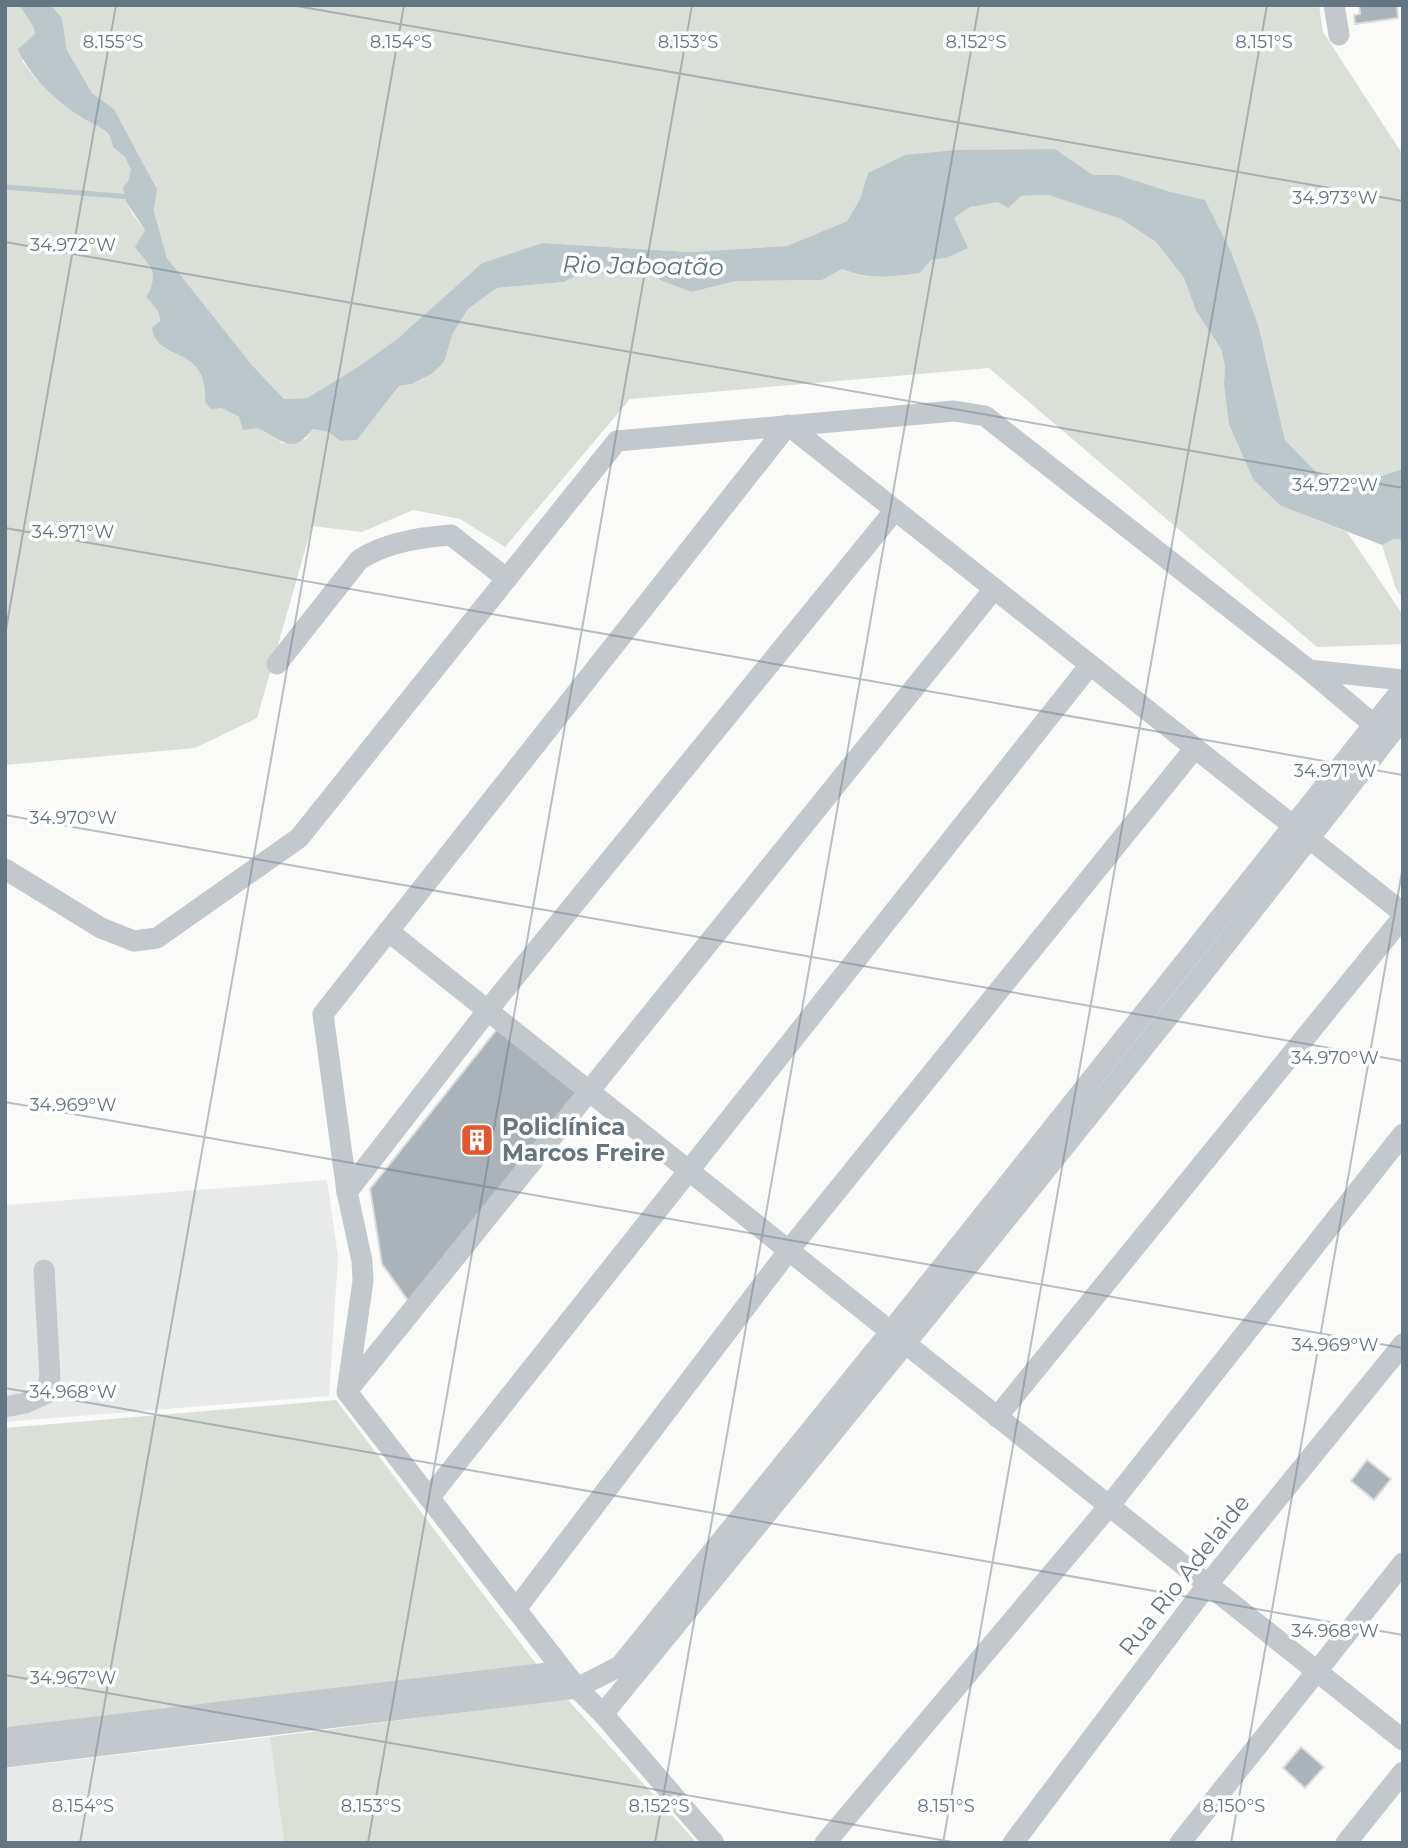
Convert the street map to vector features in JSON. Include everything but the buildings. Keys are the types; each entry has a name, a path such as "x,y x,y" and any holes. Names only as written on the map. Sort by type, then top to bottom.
{"street":[{"path":"1334,5 1339,35"},
{"path":"5,869 101,928 134,941 157,938 299,838 617,441 954,411 985,416 1309,670 1373,724"},
{"path":"788,425 1403,915 997,1417"},
{"path":"714,1843 603,1714 570,1680 347,1392 363,1281 362,1261 347,1192 323,1014 788,425"},
{"path":"347,1192 488,1010 895,510"},
{"path":"277,664 359,560 370,553 435,536 451,536 508,579"},
{"path":"347,1392 995,589"},
{"path":"429,1498 1090,665"},
{"path":"1309,670 1403,680"},
{"path":"603,1714 898,1338 1292,825 1403,688"},
{"path":"5,1757 570,1680 620,1666 898,1338 1309,839 1403,718"},
{"path":"516,1609 789,1250 1195,748"},
{"path":"388,931 1403,1740"},
{"path":"825,1843 1109,1506 1403,1134"},
{"path":"5,1407 25,1403 44,1394 50,1378 44,1270"},
{"name":"Rua Rio Adelaide","path":"1013,1843 1208,1584 1403,1343"},
{"path":"1180,1843 1403,1563"},
{"path":"5,1738 570,1680"},
{"path":"1346,1843 1403,1772"}],"shaded area":[{"path":"5,5 19,5 33,26 35,34 22,61 36,79 79,116 99,125 112,140 113,147 125,157 131,170 126,202 145,230 147,261 155,278 146,297 158,311 164,348 191,361 202,371 206,388 221,408 269,433 282,443 306,439 313,429 329,432 340,441 357,440 399,386 412,384 433,373 444,362 453,333 468,309 497,288 564,282 578,275 649,272 662,281 693,292 736,281 822,280 842,269 870,276 920,273 931,260 946,258 953,218 970,207 1021,196 1048,195 1121,219 1156,242 1184,278 1196,311 1221,349 1225,366 1224,383 1281,506 1347,532 1403,615 1403,644 1317,647 989,368 630,399 505,547 460,519 413,510 362,532 312,526 257,718 195,748 5,765"},
{"path":"51,5 1319,5 1323,32 1403,155 1403,469 1355,484 1325,481 1285,440 1259,328 1205,200 1118,175 1093,175 1055,149 868,173 860,199 847,221 787,246 690,252 542,243 482,263 397,339 358,367 307,398 284,399 252,365 167,258 154,211 157,189 114,109 92,93 67,50 62,18"},
{"path":"1394,539 1403,540 1403,598 1396,589 1382,545"},
{"path":"327,1180 338,1257 329,1396 5,1422 5,1205"},
{"path":"336,1400 537,1665 5,1730 5,1428"},
{"path":"567,1699 697,1843 284,1843 270,1737"},
{"path":"270,1737 284,1843 5,1843 5,1768"}],"water":[{"name":"Rio Jaboatão","path":"19,5 51,5 62,18 67,50 92,93 114,109 157,189 154,211 167,258 252,365 284,399 307,398 358,367 397,339 482,263 542,243 690,252 787,246 847,221 860,199 868,173 905,155 957,150 1055,149 1093,175 1118,175 1205,200 1231,252 1259,328 1285,440 1325,481 1355,484 1403,469 1403,540 1394,539 1382,545 1281,506 1253,479 1229,424 1224,383 1225,366 1221,349 1196,311 1184,278 1156,242 1121,219 1048,195 1021,196 1008,208 998,202 970,207 954,218 968,248 946,258 931,260 920,273 871,276 842,269 822,280 736,281 692,292 662,281 649,272 578,275 564,282 497,288 468,309 453,333 444,362 433,373 412,384 399,386 357,440 340,441 329,432 313,429 292,444 280,441 258,428 243,430 239,417 221,408 211,409 205,402 204,383 191,362 156,339 152,328 160,321 158,311 146,297 152,282 152,270 135,247 145,230 126,202 123,187 128,182 131,170 125,157 113,147 105,131 60,102 28,68 18,49 35,34 33,26"}],"waterway":[{"path":"5,187 132,197"}],"place":[{"name":"Policlínica Marcos Freire","path":"477,1140"}]}
